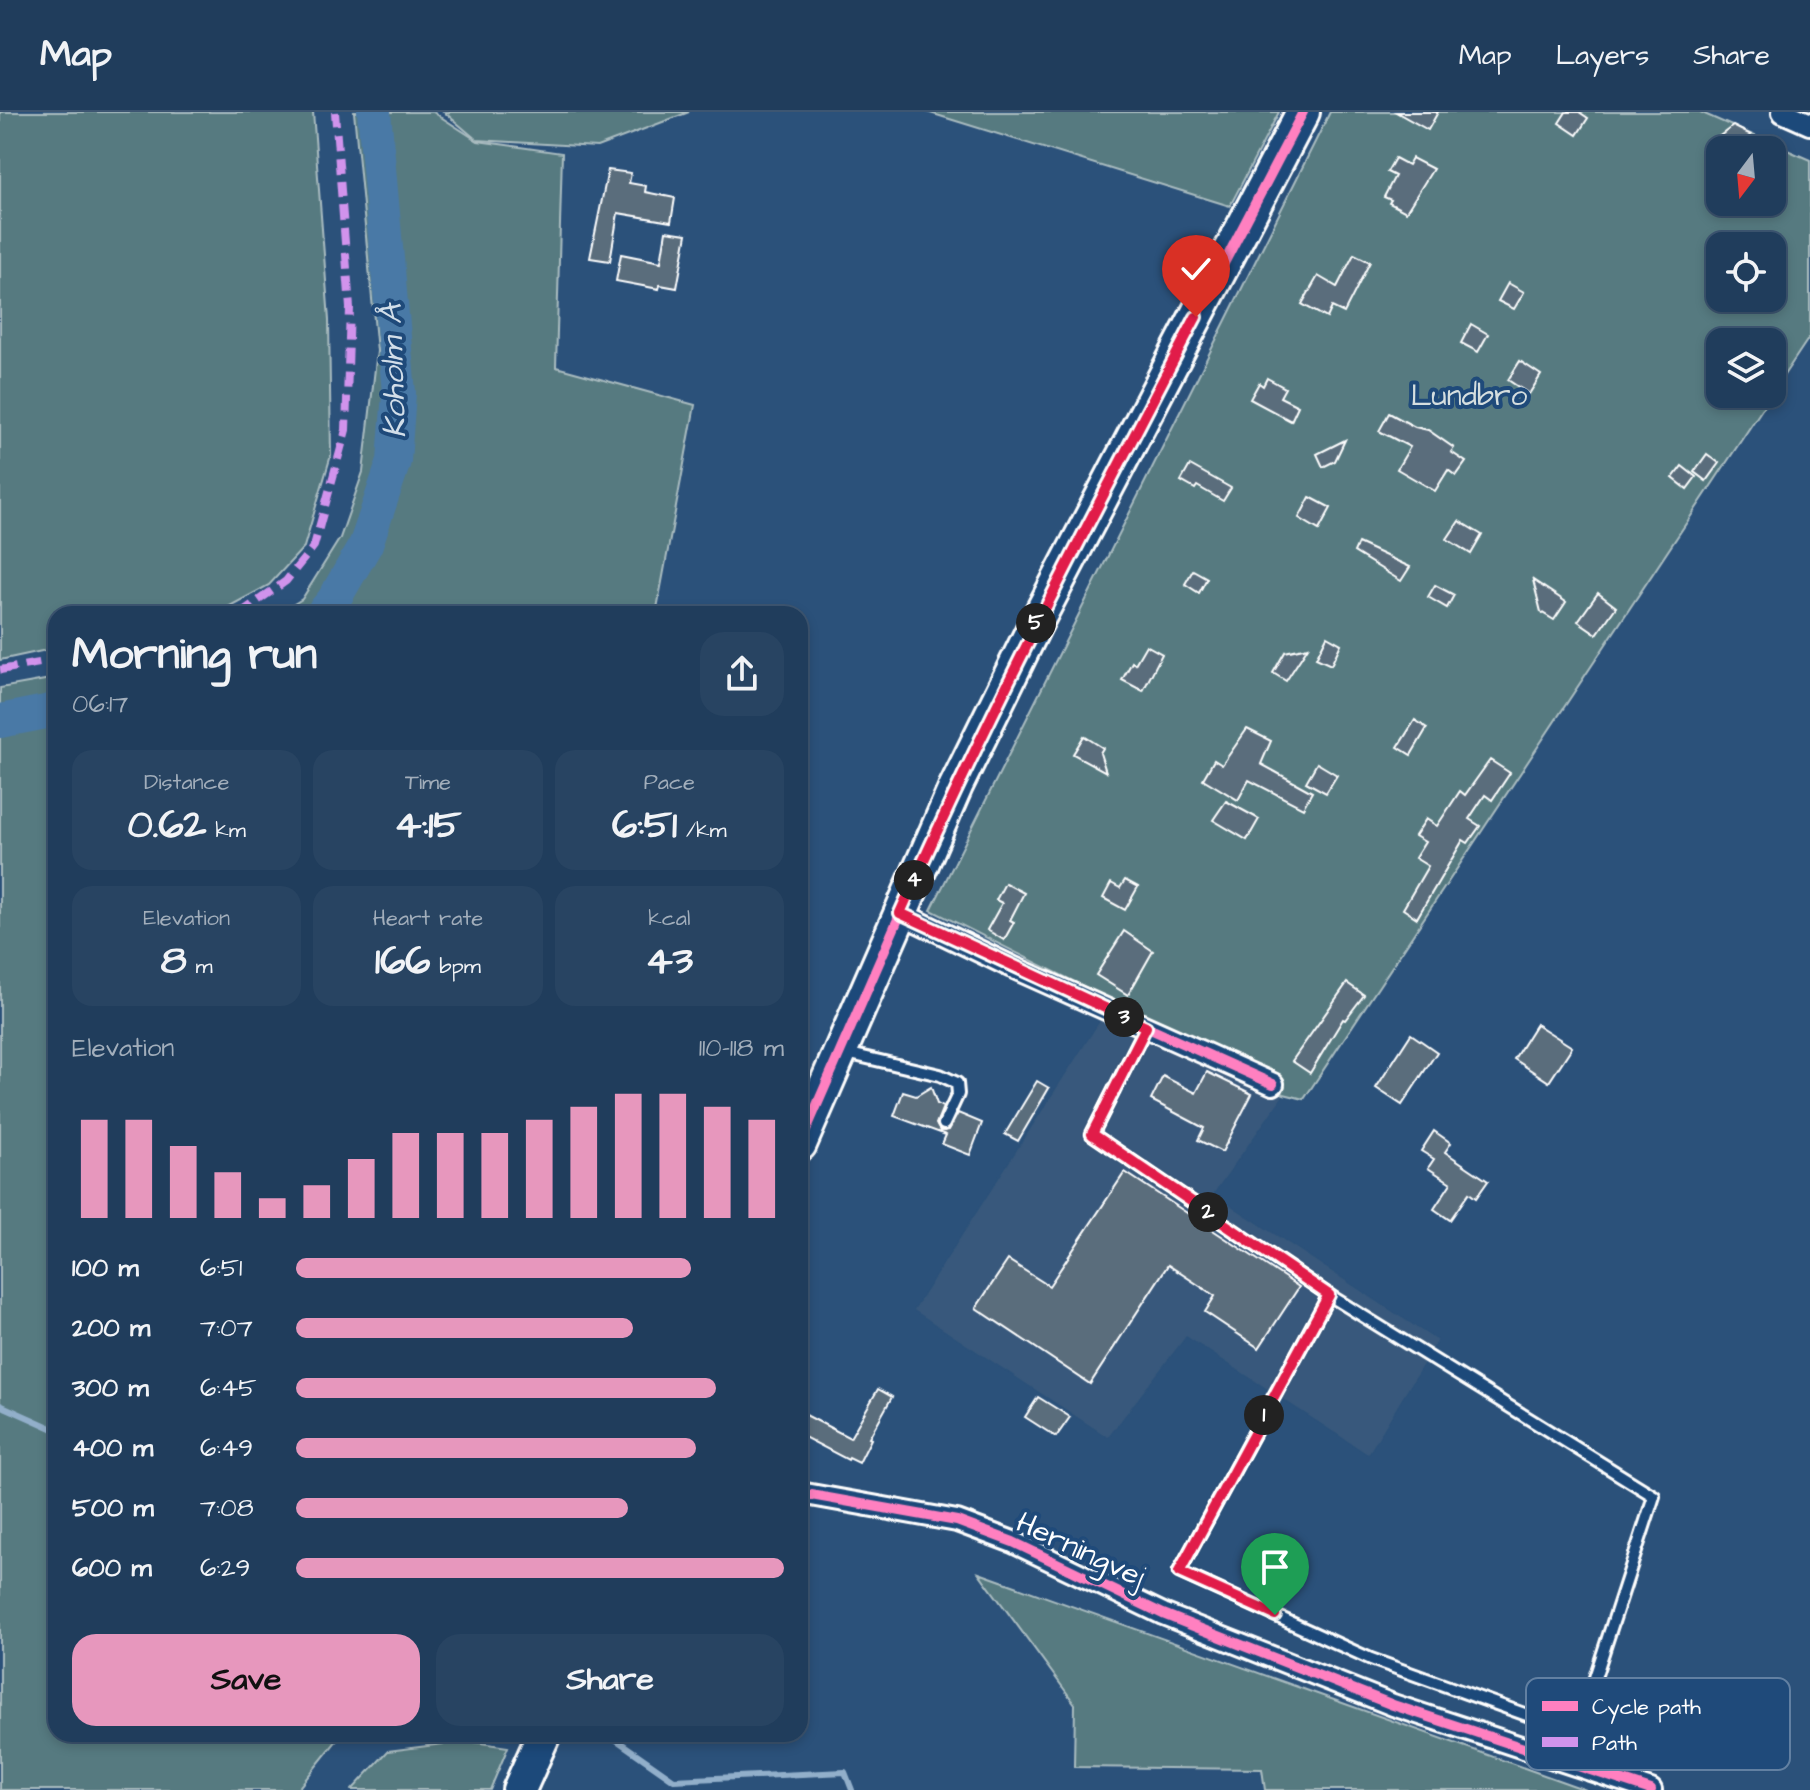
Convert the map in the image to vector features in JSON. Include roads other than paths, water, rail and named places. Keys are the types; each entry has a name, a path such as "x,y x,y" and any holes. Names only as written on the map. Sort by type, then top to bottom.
{"main road":[{"path":"811,1087 840,1052 956,786 1035,625 1303,112"},
{"path":"521,1786 540,1742"}],"street":[{"path":"1783,112 1810,124"},
{"path":"900,913 1273,1084"},
{"name":"Herningvej","path":"808,1494 957,1521 1013,1542 1163,1614 1393,1705 1526,1749"},
{"name":"Herningvej","path":"1590,1770 1651,1790"}],"lane":[{"path":"1146,1027 1092,1134 1329,1295 1654,1496 1595,1678"},
{"path":"840,1052 927,1071 957,1083 958,1094 944,1124"},
{"path":"1329,1295 1179,1572 1371,1659 1526,1715"}],"waterway":[{"name":"Koholm Å","path":"329,606 366,544 394,461 399,393 374,112"},
{"name":"Koholm Å","path":"0,721 48,712"},
{"path":"0,1405 48,1426"},
{"path":"619,1742 674,1780 845,1772 852,1790"}],"park label":[{"name":"Lundbro","path":"1469,395"}]}
